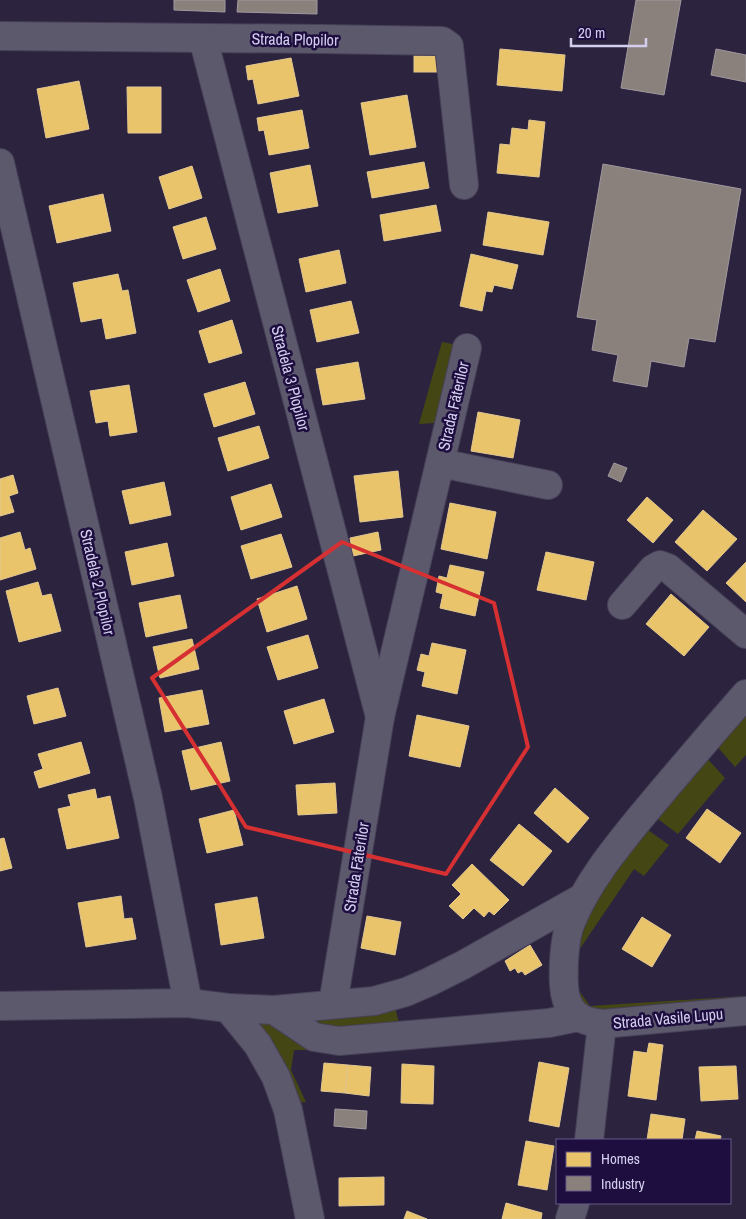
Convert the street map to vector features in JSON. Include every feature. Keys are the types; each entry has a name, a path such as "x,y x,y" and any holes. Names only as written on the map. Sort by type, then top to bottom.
{"street":[{"name":"Strada Plopilor","path":"0,36 442,41 449,46 464,185"},
{"name":"Stradela 3 Plopilor","path":"203,38 380,718"},
{"name":"Stradela 2 Plopilor","path":"0,163 146,788 188,1003"},
{"name":"Strada Făterilor","path":"333,1004 380,718 467,348"},
{"name":"Strada Făterilor","path":"440,463 548,485"},
{"path":"622,606 653,568 660,566 668,568 746,634"},
{"path":"589,1139 590,1021 565,999 565,952 570,924 582,898 612,853 681,768 746,694"},
{"path":"0,1006 188,1003 228,1008 274,1010 374,1002 406,992 429,982 582,898"},
{"path":"228,1008 258,1045 276,1077 288,1110 310,1219"},
{"name":"Strada Vasile Lupu","path":"274,1010 314,1037 339,1042 549,1023 746,1011"},
{"path":"570,1219 575,1204"}],"highlighted area":[{"path":"342,542 494,603 528,747 446,874 246,827 152,678"}],"shaded area":[{"path":"442,342 458,345 435,423 419,424"},
{"path":"746,709 746,755 735,767 714,743"},
{"path":"704,755 725,778 678,834 654,816"},
{"path":"645,828 669,845 644,876 634,869 579,950 573,947 604,879"},
{"path":"579,969 577,988 590,1006 746,996 746,1004 595,1014 584,1010 568,973"},
{"path":"395,1007 399,1023 337,1034 311,1022"},
{"path":"256,1015 310,1041 312,1050 294,1050 291,1070 306,1102 295,1103 243,1016"}],"building: Homes":[{"path":"500,49 565,55 562,91 497,85"},
{"path":"414,56 438,56 438,72 414,72"},
{"path":"291,58 299,96 258,104 253,79 248,80 246,66"},
{"path":"79,81 89,129 46,138 37,89"},
{"path":"127,87 161,87 161,133 128,133"},
{"path":"407,95 416,147 370,155 361,103"},
{"path":"302,110 309,148 269,155 264,130 259,131 257,118"},
{"path":"529,120 545,122 539,177 497,173 500,144 510,145 512,128 528,130"},
{"path":"424,162 429,188 372,198 367,172"},
{"path":"310,165 318,206 278,213 270,173"},
{"path":"192,166 202,198 169,209 159,177"},
{"path":"103,194 111,231 57,243 49,206"},
{"path":"436,205 441,231 384,241 380,215"},
{"path":"488,212 549,222 543,255 483,245"},
{"path":"206,217 216,249 183,259 173,227"},
{"path":"339,250 346,283 306,292 299,259"},
{"path":"471,254 518,265 512,289 494,285 492,292 486,291 482,311 460,306"},
{"path":"220,269 230,301 198,312 187,280"},
{"path":"118,274 122,291 128,290 136,333 106,339 102,318 81,322 73,283"},
{"path":"351,301 359,333 317,342 310,310"},
{"path":"232,320 242,353 209,363 199,331"},
{"path":"358,362 365,399 323,405 316,369"},
{"path":"245,382 255,414 214,427 204,394"},
{"path":"129,385 137,432 110,436 108,421 96,423 90,391"},
{"path":"478,412 520,420 513,458 471,451"},
{"path":"259,426 269,458 228,471 218,438"},
{"path":"398,471 403,517 360,522 354,476"},
{"path":"13,475 18,493 9,496 14,512 0,516 0,479"},
{"path":"164,482 171,515 130,524 122,491"},
{"path":"271,484 282,517 241,530 231,497"},
{"path":"647,497 673,520 653,543 627,520"},
{"path":"450,503 496,512 487,559 441,549"},
{"path":"703,510 737,539 707,571 675,542"},
{"path":"20,532 25,550 30,548 36,569 0,580 0,538"},
{"path":"378,532 381,550 353,556 350,538"},
{"path":"281,534 292,567 251,579 241,546"},
{"path":"167,543 174,576 132,585 125,552"},
{"path":"546,552 594,562 586,600 537,590"},
{"path":"746,562 746,602 726,583"},
{"path":"450,565 484,572 475,616 440,608 443,594 436,592 439,576 447,578"},
{"path":"38,582 42,596 51,594 61,631 19,642 6,591"},
{"path":"297,586 307,619 267,632 257,599"},
{"path":"671,594 709,627 684,656 646,624"},
{"path":"180,595 187,628 146,637 139,603"},
{"path":"308,635 318,668 278,680 267,647"},
{"path":"192,639 199,669 160,678 153,647"},
{"path":"432,643 466,650 457,694 422,686 425,672 417,670 421,654 429,656"},
{"path":"58,688 66,716 34,724 27,696"},
{"path":"202,690 209,724 165,732 159,698"},
{"path":"324,699 334,732 294,744 284,711"},
{"path":"417,715 469,726 460,767 409,756"},
{"path":"81,742 90,773 39,788 34,772 43,769 38,754"},
{"path":"221,742 230,781 191,790 182,751"},
{"path":"335,783 337,813 298,815 296,785"},
{"path":"555,788 589,818 568,843 534,813"},
{"path":"95,789 97,799 110,796 119,838 67,849 58,809 71,806 68,795"},
{"path":"707,809 741,833 720,863 686,838"},
{"path":"234,810 243,845 207,853 199,819"},
{"path":"519,824 552,851 523,886 490,860"},
{"path":"4,838 12,868 0,871 0,839"},
{"path":"472,864 509,900 494,915 489,911 484,917 474,908 463,919 449,906 461,894 452,885"},
{"path":"121,896 124,919 132,918 136,939 86,947 78,903"},
{"path":"257,897 264,938 221,945 215,904"},
{"path":"367,916 401,922 395,955 361,948"},
{"path":"642,917 671,935 652,967 622,949"},
{"path":"530,945 542,965 525,975 522,971 518,973 515,968 510,971 505,961"},
{"path":"649,1043 663,1045 656,1100 628,1096 634,1051 647,1053"},
{"path":"539,1062 569,1068 559,1127 529,1121"},
{"path":"324,1063 348,1065 345,1093 321,1091"},
{"path":"402,1064 434,1066 433,1104 401,1103"},
{"path":"348,1065 371,1067 369,1096 345,1093"},
{"path":"736,1066 738,1099 701,1101 699,1067"},
{"path":"651,1114 685,1119 682,1139 647,1139"},
{"path":"697,1131 721,1136 720,1139 695,1139"},
{"path":"526,1141 554,1146 547,1190 518,1185"},
{"path":"384,1177 384,1205 339,1206 339,1178"},
{"path":"506,1203 542,1213 541,1219 502,1219"},
{"path":"407,1211 427,1219 404,1219"}],"building: Industry":[{"path":"174,0 225,0 225,12 174,10"},
{"path":"238,0 317,0 317,14 237,12"},
{"path":"636,0 681,0 664,95 621,88"},
{"path":"716,49 746,55 746,82 711,75"},
{"path":"603,164 741,189 715,342 689,338 684,367 651,361 647,387 613,381 618,355 592,350 597,320 577,317"},
{"path":"614,463 627,468 621,482 608,476"},
{"path":"335,1109 367,1111 366,1129 334,1126"}]}
